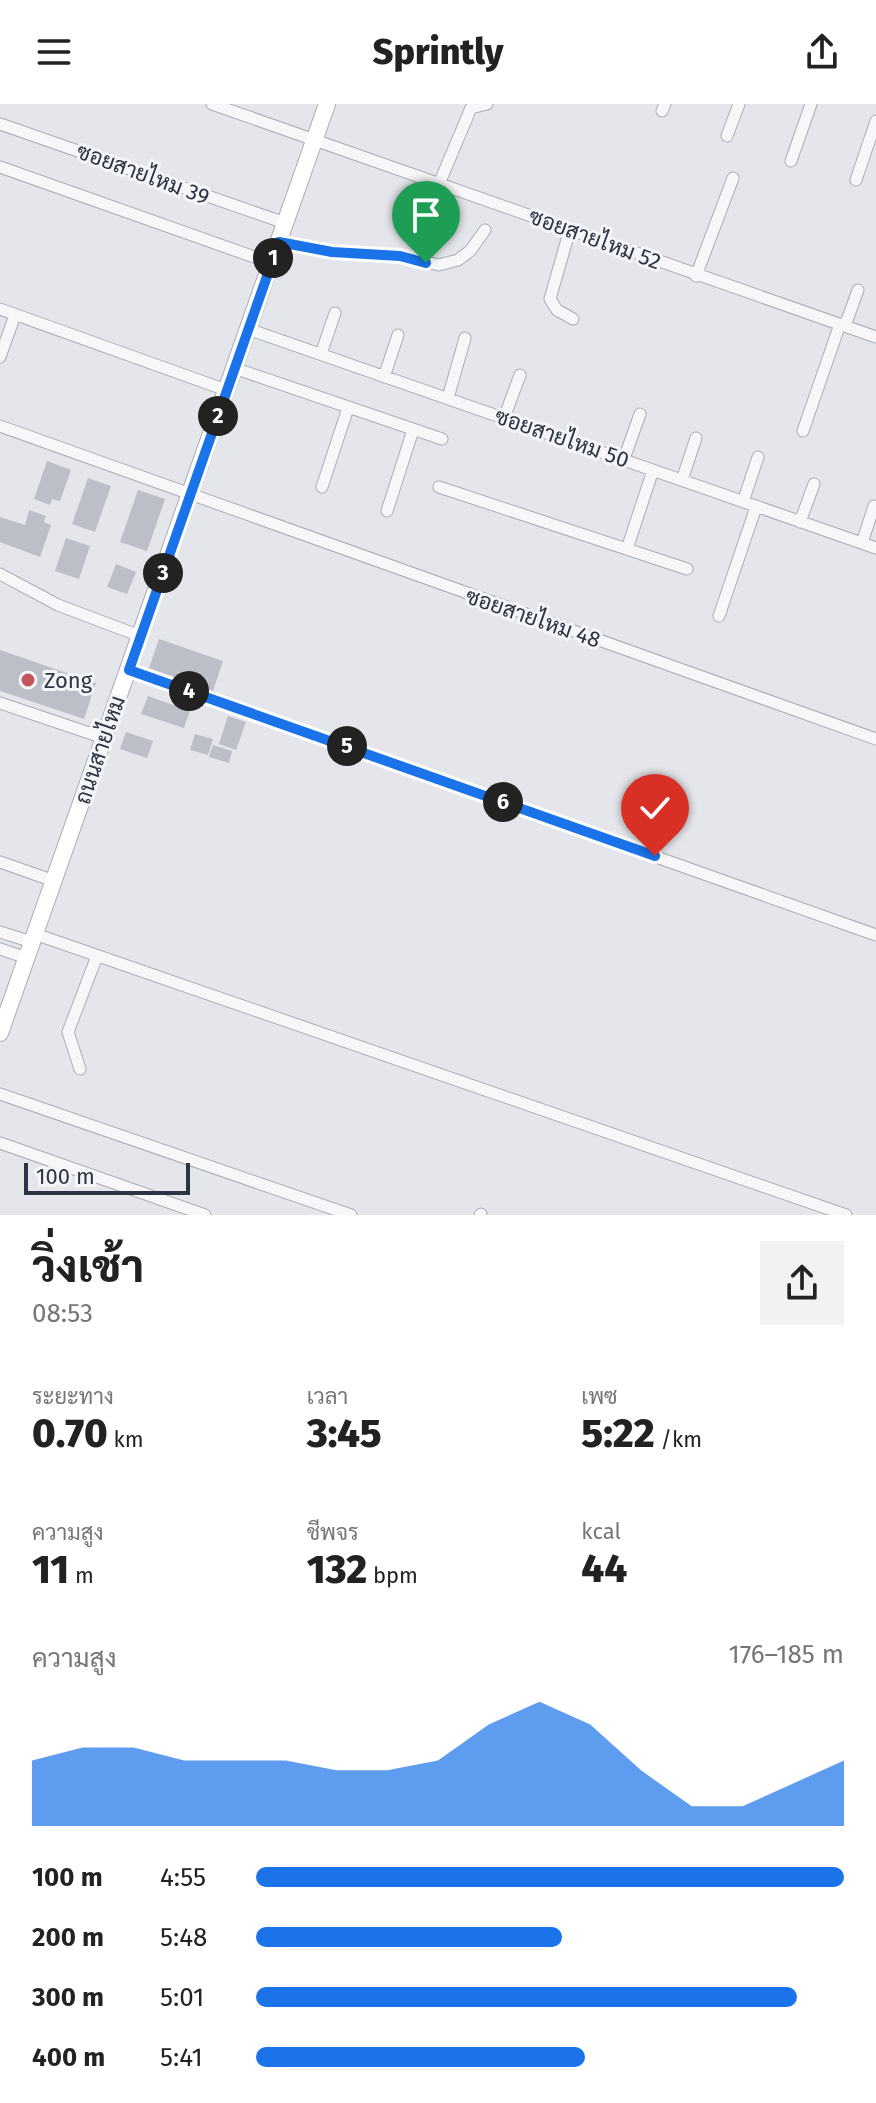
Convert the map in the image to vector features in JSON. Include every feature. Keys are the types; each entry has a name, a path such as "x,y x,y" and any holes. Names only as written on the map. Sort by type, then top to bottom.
{"main road":[{"name":"ถนนสายไหม","path":"0,1033 327,104"}],"street":[{"name":"ซอยสายไหม 52","path":"212,104 876,337"},
{"path":"439,184 467,106 487,104"},
{"path":"727,136 739,104"},
{"path":"791,161 811,104"},
{"path":"856,180 876,121"},
{"name":"ซอยสายไหม 39","path":"0,124 285,223"},
{"path":"0,167 271,263"},
{"path":"696,276 733,178"},
{"path":"570,229 550,299 557,310 573,319"},
{"path":"279,242 332,252 400,256 439,265 470,251 485,230"},
{"path":"803,431 858,290"},
{"path":"0,309 226,390"},
{"path":"321,354 335,313"},
{"path":"0,357 15,315"},
{"name":"ซอยสายไหม 50","path":"248,329 876,548"},
{"path":"384,377 398,335"},
{"path":"448,398 465,338"},
{"path":"234,368 442,439"},
{"path":"504,418 520,375"},
{"path":"322,487 348,408"},
{"path":"624,459 640,414"},
{"name":"ซอยสายไหม 48","path":"0,426 190,497 876,739"},
{"path":"387,511 413,430"},
{"path":"682,480 696,438"},
{"path":"743,502 758,457"},
{"path":"627,549 653,470"},
{"path":"800,522 814,484"},
{"path":"439,487 687,569"},
{"path":"862,543 874,506"},
{"path":"719,616 756,507"},
{"path":"0,574 58,605 140,636"},
{"path":"129,670 876,935"},
{"path":"0,703 104,738"},
{"path":"0,862 54,881"},
{"path":"0,932 31,944 97,956 846,1215"},
{"path":"0,949 31,944"},
{"path":"80,1069 68,1032 97,956"},
{"path":"0,1094 351,1215"},
{"path":"0,1143 205,1215"}],"building":[{"path":"47,461 71,470 60,501 52,499 50,505 34,499"},
{"path":"88,478 111,486 95,532 72,524"},
{"path":"138,490 165,499 147,551 120,542"},
{"path":"29,510 46,516 44,522 51,525 40,557 0,542 0,517 25,525"},
{"path":"66,538 90,546 79,579 55,571"},
{"path":"116,564 136,572 127,594 107,587"},
{"path":"159,639 223,661 213,691 149,668"},
{"path":"0,650 96,683 84,719 0,691"},
{"path":"148,696 190,711 184,728 141,714"},
{"path":"228,716 246,722 236,750 219,744"},
{"path":"126,732 153,741 147,758 120,749"},
{"path":"195,734 213,739 208,755 190,750"},
{"path":"213,745 232,751 229,763 209,757"}],"place":[{"name":"Zong","path":"28,680"}],"route":[{"path":"426,263 400,256 332,252 279,242 129,670 655,856"}]}
